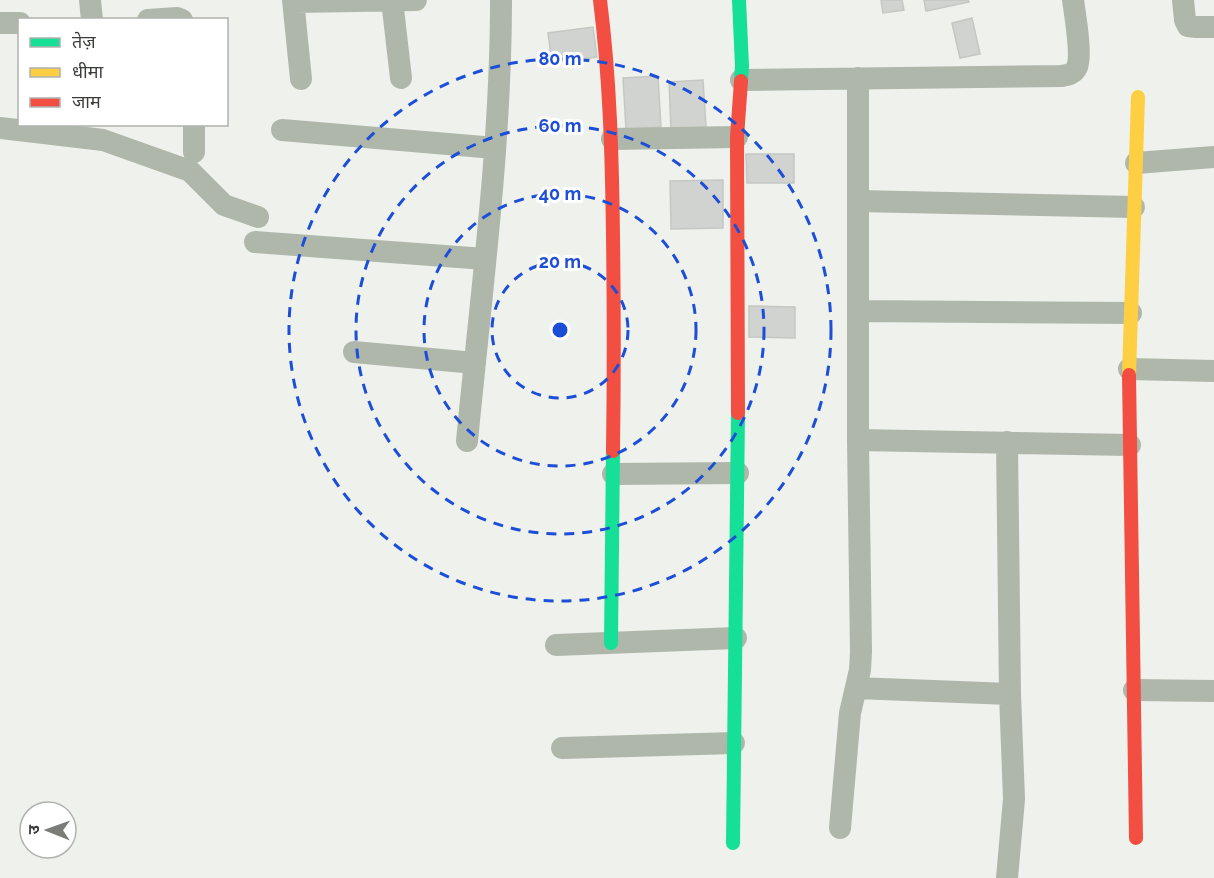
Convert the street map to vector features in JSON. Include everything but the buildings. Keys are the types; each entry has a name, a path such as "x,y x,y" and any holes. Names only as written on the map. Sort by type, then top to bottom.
{"street":[{"path":"90,0 92,18"},
{"path":"301,79 293,1 416,0"},
{"path":"468,441 495,148 501,45 501,0"},
{"path":"600,0 606,40 612,139 615,350 610,643"},
{"path":"733,843 738,473 737,137 741,80 739,0"},
{"path":"741,80 1061,76 1071,74 1077,67 1078,56 1073,0"},
{"path":"1183,0 1185,20 1188,26 1214,27"},
{"path":"392,1 400,78"},
{"path":"0,24 18,23"},
{"path":"840,828 850,713 860,670 861,652 858,441 858,78"},
{"path":"1136,838 1129,369 1138,97"},
{"path":"194,126 194,152"},
{"path":"0,128 103,140 190,171 224,205 258,217"},
{"path":"282,129 495,148"},
{"path":"612,139 737,137"},
{"path":"1136,164 1214,157"},
{"path":"858,201 1134,207"},
{"path":"255,242 485,259"},
{"path":"858,311 1131,313"},
{"path":"354,352 475,363"},
{"path":"1129,369 1214,371"},
{"path":"858,441 1130,445"},
{"path":"1006,878 1014,799 1010,694 1007,442"},
{"path":"613,474 738,473"},
{"path":"556,645 736,638"},
{"path":"855,688 1010,694"},
{"path":"1134,690 1214,691"},
{"path":"562,748 734,743"}],"traffic: fast":[{"path":"739,0 741,81"},
{"path":"733,843 738,413"},
{"path":"611,643 613,451"}],"traffic: slow":[{"path":"1129,375 1138,97"}],"traffic: jam":[{"path":"600,0 608,89 612,177 613,451"},
{"path":"738,413 737,137 741,81"},
{"path":"1129,375 1136,838"}]}
